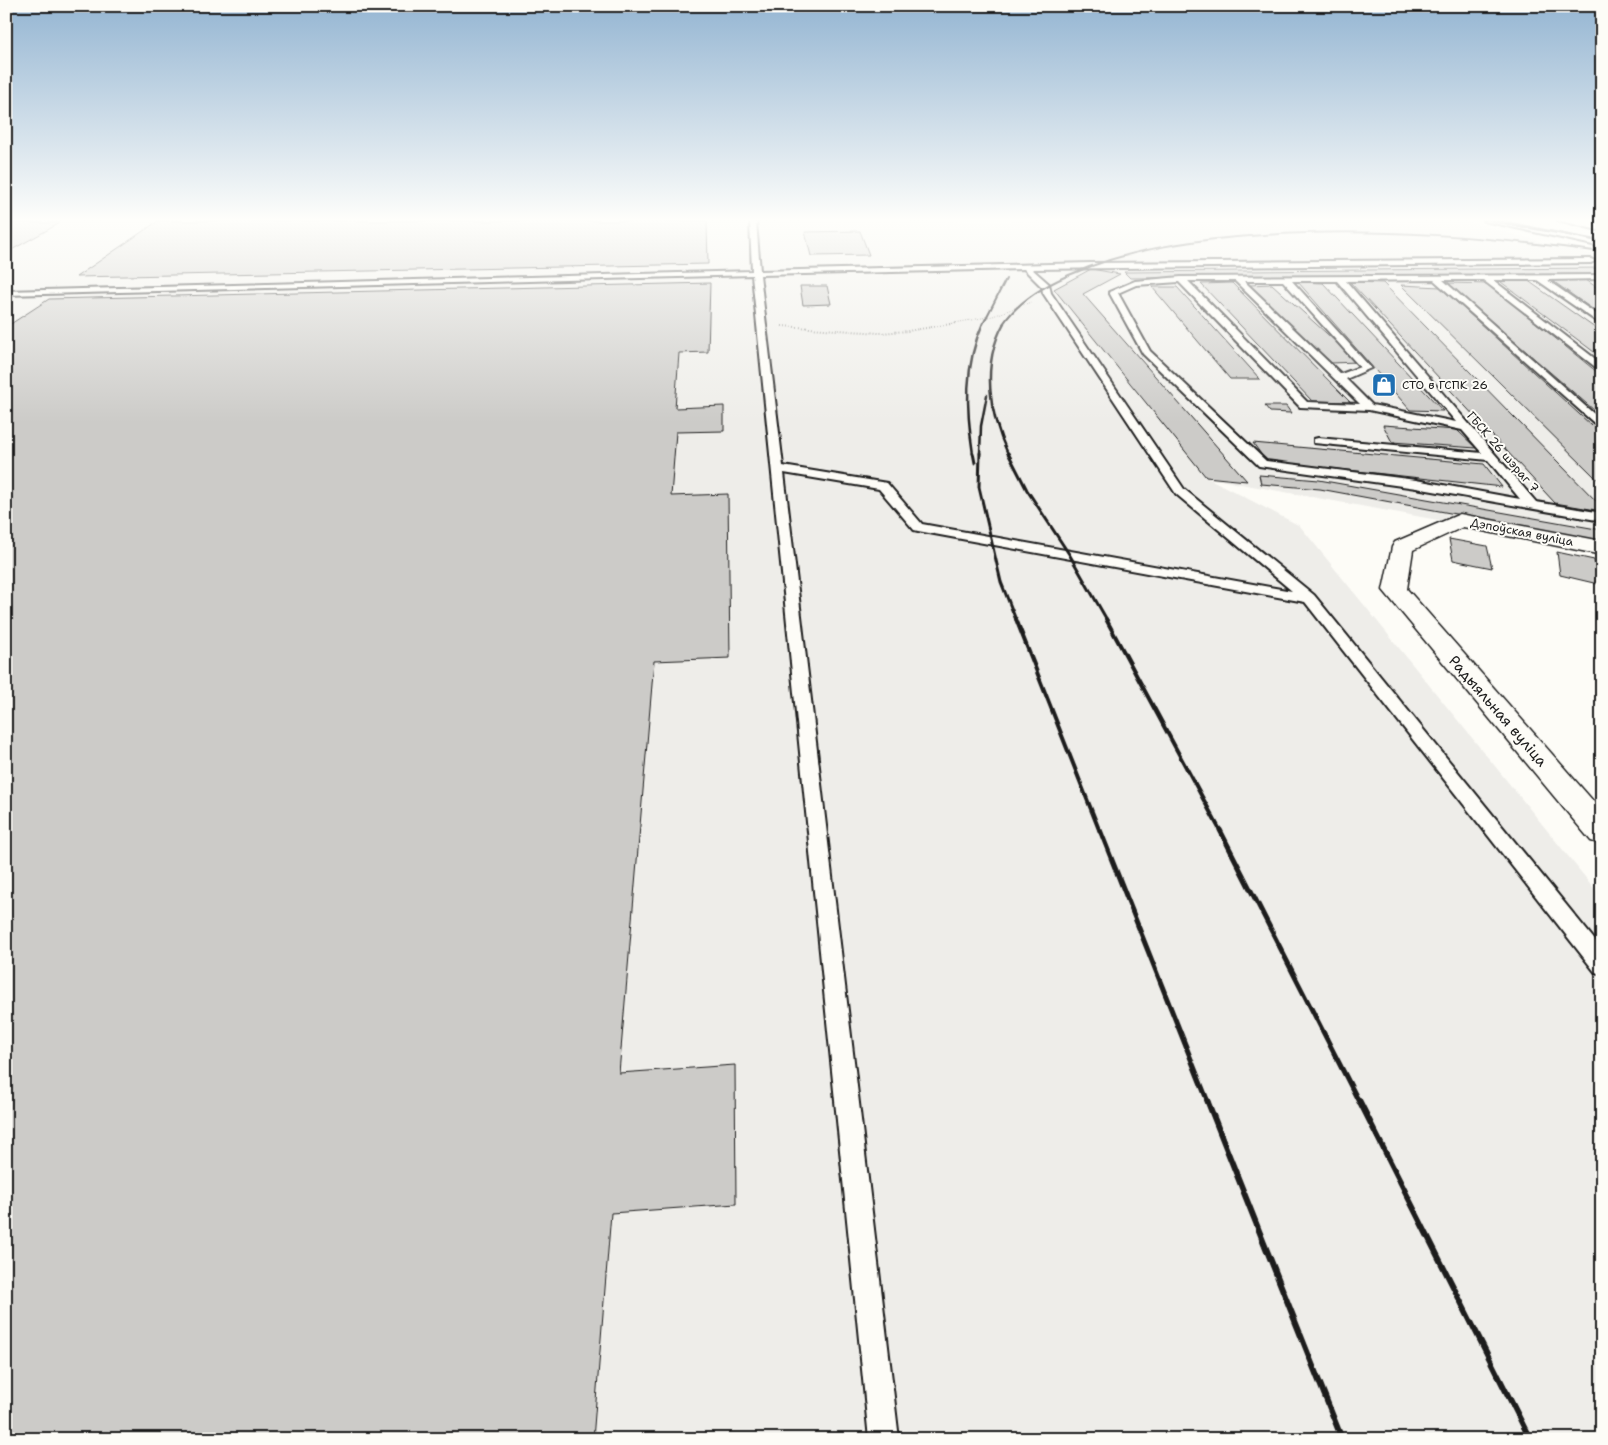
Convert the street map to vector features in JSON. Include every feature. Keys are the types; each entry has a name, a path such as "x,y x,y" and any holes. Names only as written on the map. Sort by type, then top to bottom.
{"street":[{"name":"Дэпоўская вуліца","path":"1395,590 1403,546 1460,520 1602,548"},
{"name":"Радыяльная вуліца","path":"1395,590 1602,832"}],"lane":[{"path":"6,292 147,288"},
{"path":"758,288 884,1439"},
{"path":"1046,288 1047,293 1180,491 1309,598 1602,966"},
{"path":"1122,288 1113,292 1146,352 1263,464 1416,484 1602,517"},
{"path":"1190,288 1304,405 1369,407 1464,426"},
{"path":"1247,288 1369,407"},
{"path":"1294,288 1366,368 1339,378"},
{"name":"ГБСК 26 шэраг 7","path":"1347,288 1532,505"},
{"path":"1448,288 1602,426"},
{"path":"1499,288 1602,369"},
{"path":"1554,288 1602,322"},
{"path":"1318,441 1491,457"},
{"path":"777,468 883,486 918,527 1309,598"}],"path":[{"path":"762,324 853,334 895,333 968,320 985,320 1014,311 1047,293"}],"shaded area":[{"path":"6,288 1602,288 1602,550 1208,478 1300,526 1602,898 1602,1439 6,1439"}],"building":[{"path":"486,288 710,288 708,352 679,353 675,408 724,406 724,431 676,432 671,496 728,494 730,658 654,661 619,1073 735,1065 736,1204 611,1213 593,1439 6,1439 6,327 49,299"},
{"path":"800,288 828,288 831,304 803,305"},
{"path":"1093,288 1083,294 1247,481 1206,477 1054,289"},
{"path":"1153,288 1178,288 1260,379 1230,379"},
{"path":"1205,288 1237,288 1350,402 1312,401"},
{"path":"1253,288 1277,288 1358,362 1331,363"},
{"path":"1304,288 1328,288 1443,411 1410,410"},
{"path":"1356,288 1388,288 1602,507 1602,511 1555,503"},
{"path":"1404,288 1442,288 1602,435 1602,484"},
{"path":"1453,288 1493,288 1602,376 1602,417"},
{"path":"1510,288 1539,288 1602,333 1602,358"},
{"path":"1563,288 1598,288 1602,291 1602,316"},
{"path":"1265,406 1286,406 1291,413 1270,412"},
{"path":"1383,425 1457,430 1476,448 1392,442"},
{"path":"1253,443 1484,464 1502,487 1266,461"},
{"path":"1259,475 1319,480 1602,530 1602,541 1320,489 1261,484"},
{"path":"1449,539 1487,546 1492,568 1453,560"},
{"path":"1557,552 1594,560 1598,584 1560,575"}],"railway":[{"path":"983,324 1001,288"},
{"path":"1003,324 1016,308 1043,288"},
{"path":"973,454 968,387 972,355 983,323"},
{"path":"1004,323 992,355 990,388 996,422 1008,454"},
{"path":"980,454 981,426 987,395"},
{"path":"973,453 975,463"},
{"path":"980,453 979,487 1001,582 1016,620"},
{"path":"1008,453 1027,490 1069,554 1107,620"},
{"path":"1016,619 1100,832"},
{"path":"1106,619 1221,832"},
{"path":"1100,830 1208,1102"},
{"path":"1220,830 1359,1102"},
{"path":"1207,1100 1342,1439"},
{"path":"1359,1100 1530,1439"}],"place":[{"name":"СТО в ГСПК 26","path":"1384,385"}]}
